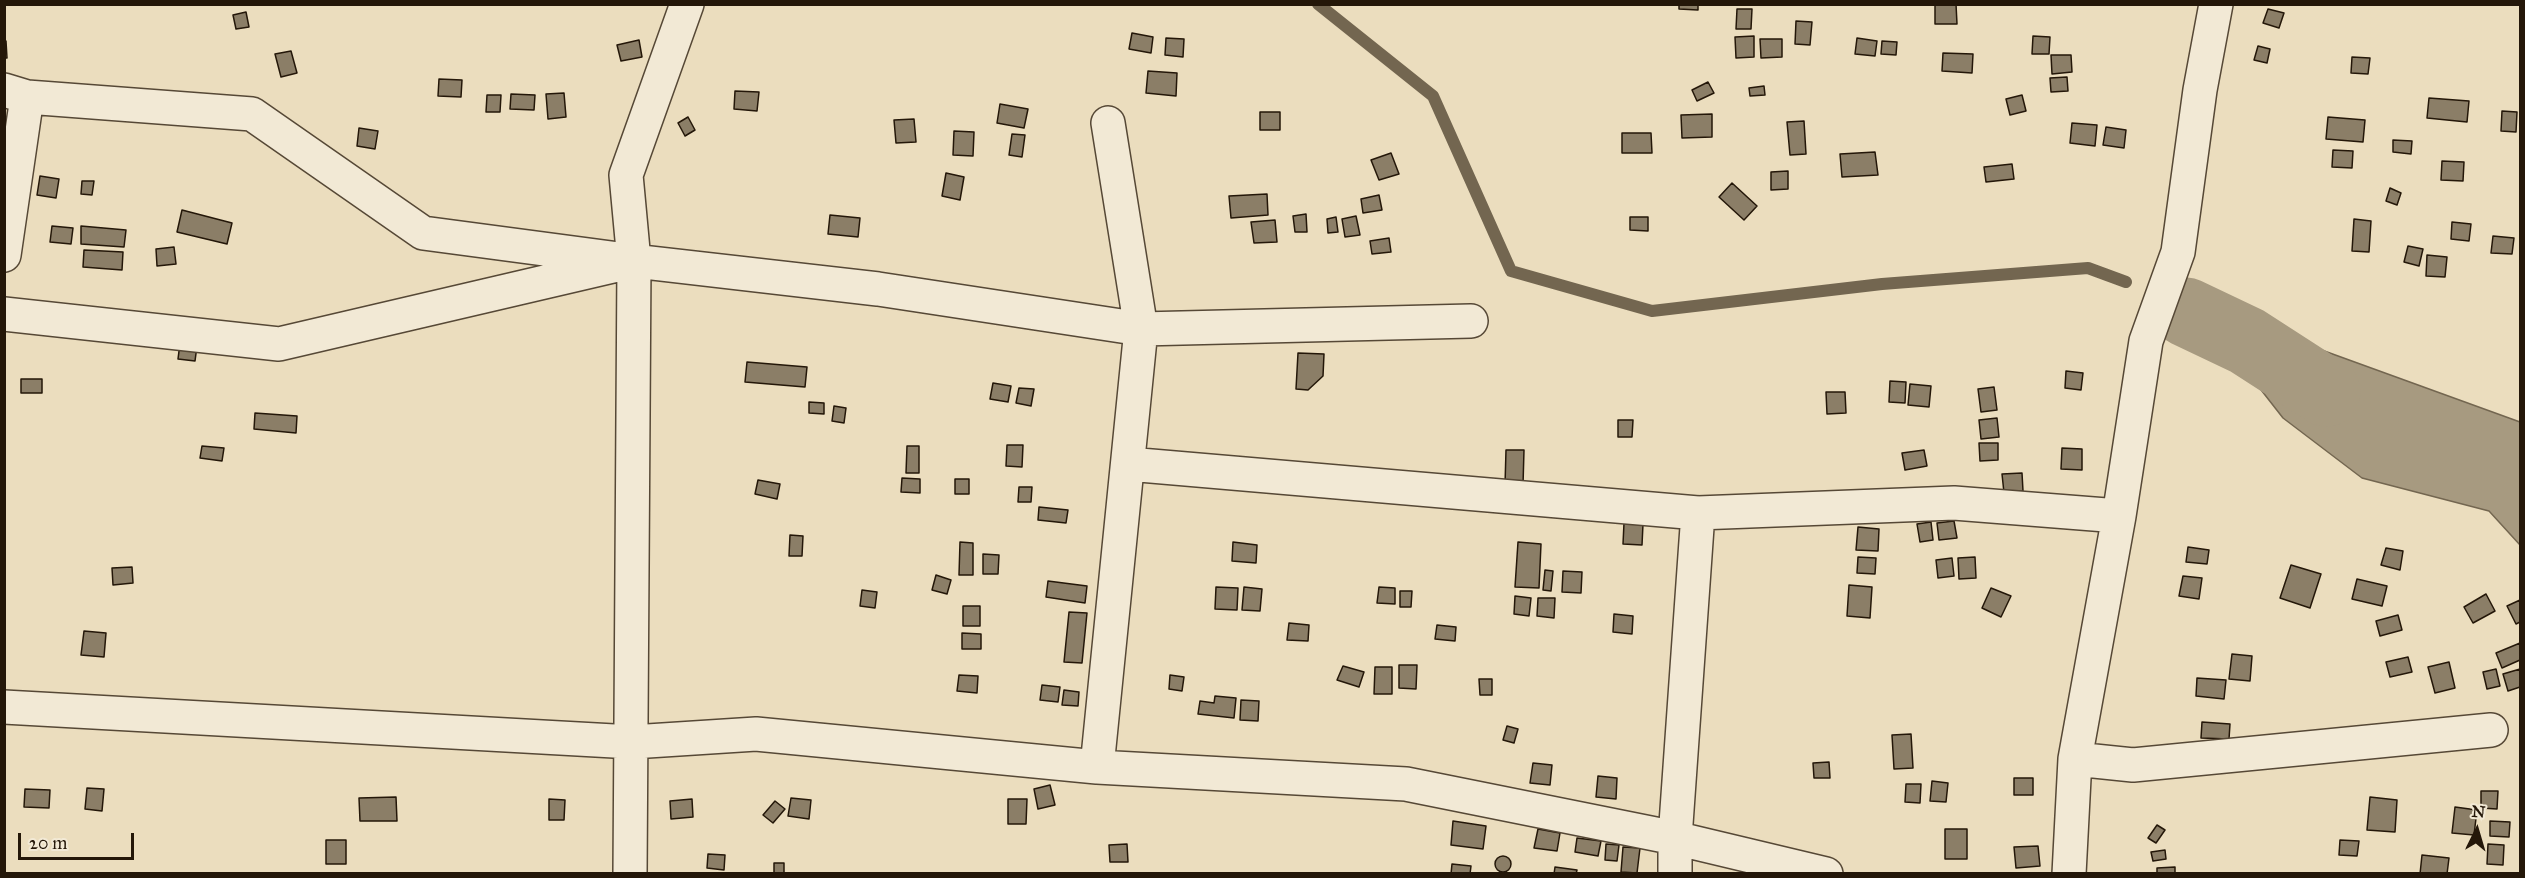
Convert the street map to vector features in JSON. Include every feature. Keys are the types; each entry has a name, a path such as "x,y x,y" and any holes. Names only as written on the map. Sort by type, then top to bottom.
{"street":[{"path":"630,873 634,261 626,174 687,4"},
{"path":"2069,873 2075,759 2119,516 2146,341 2178,252 2200,90 2216,4"},
{"path":"4,255 16,94 252,114 423,233 634,261 878,289 1142,329 1471,321"},
{"path":"1097,766 1142,329 1108,123"},
{"path":"4,314 279,345 634,261"},
{"path":"1128,464 1698,513 1954,503 2119,516"},
{"path":"1676,873 1676,838 1698,513"},
{"path":"4,707 632,742 756,734 1097,766 1406,784 1676,838 1826,873"},
{"path":"2075,759 2133,765 2492,730"}],"shaded area":[{"path":"2294,340 2520,422 2520,545 2489,511 2362,478 2283,418 2258,386 2247,341"}],"building":[{"path":"1679,4 1698,4 1698,10 1679,9"},
{"path":"1935,4 1956,4 1957,24 1935,24"},
{"path":"1737,9 1752,9 1751,29 1736,29"},
{"path":"2268,9 2284,13 2279,28 2263,23"},
{"path":"246,12 249,27 236,29 233,15"},
{"path":"1796,21 1812,22 1810,45 1795,44"},
{"path":"1132,33 1153,37 1151,53 1129,49"},
{"path":"1754,36 1754,57 1736,58 1735,37"},
{"path":"2033,36 2050,37 2049,54 2032,54"},
{"path":"1166,38 1184,39 1183,57 1165,55"},
{"path":"1857,38 1877,41 1875,56 1855,54"},
{"path":"1760,39 1782,39 1782,57 1761,58"},
{"path":"639,40 642,57 621,61 617,45"},
{"path":"4,41 6,41 7,58 4,58"},
{"path":"1882,41 1897,42 1896,55 1881,54"},
{"path":"2258,46 2270,49 2267,63 2254,60"},
{"path":"291,51 297,73 281,77 275,54"},
{"path":"1943,53 1973,54 1972,73 1942,71"},
{"path":"2051,55 2071,55 2072,72 2052,74"},
{"path":"2352,57 2370,58 2368,74 2351,73"},
{"path":"1148,71 1177,73 1176,96 1146,93"},
{"path":"2067,77 2068,91 2051,92 2050,78"},
{"path":"439,79 462,80 461,97 438,96"},
{"path":"1708,82 1714,93 1697,101 1692,90"},
{"path":"1764,86 1765,95 1750,96 1749,88"},
{"path":"735,91 759,92 757,111 734,109"},
{"path":"564,93 566,117 548,119 546,94"},
{"path":"511,94 535,95 534,110 510,109"},
{"path":"487,95 501,95 500,112 486,112"},
{"path":"2022,95 2026,111 2010,115 2006,99"},
{"path":"2429,98 2469,101 2467,122 2427,118"},
{"path":"1000,104 1028,109 1024,128 997,123"},
{"path":"2502,111 2517,112 2516,132 2501,131"},
{"path":"1260,112 1280,112 1280,130 1260,130"},
{"path":"1712,114 1712,137 1682,138 1681,115"},
{"path":"688,117 695,130 685,136 678,123"},
{"path":"2328,117 2365,120 2363,142 2326,139"},
{"path":"914,119 916,142 896,143 894,120"},
{"path":"1804,121 1806,154 1790,155 1787,122"},
{"path":"2072,123 2097,125 2095,146 2070,143"},
{"path":"2106,127 2126,130 2124,148 2103,145"},
{"path":"359,128 378,131 375,149 357,146"},
{"path":"954,131 974,132 973,156 953,155"},
{"path":"1622,133 1651,133 1652,153 1622,153"},
{"path":"1012,134 1025,135 1022,157 1009,155"},
{"path":"2393,140 2412,141 2411,154 2393,152"},
{"path":"2333,150 2353,151 2352,168 2332,167"},
{"path":"1875,152 1878,175 1842,177 1840,154"},
{"path":"1391,153 1399,174 1379,180 1371,160"},
{"path":"2442,161 2464,162 2463,181 2441,180"},
{"path":"2012,164 2014,179 1986,182 1984,167"},
{"path":"1788,171 1788,189 1771,190 1771,172"},
{"path":"946,173 964,177 960,200 942,196"},
{"path":"40,176 59,179 56,198 37,195"},
{"path":"82,181 94,181 92,195 81,194"},
{"path":"1732,183 1757,206 1744,220 1719,197"},
{"path":"2390,188 2401,193 2397,205 2386,201"},
{"path":"1267,194 1268,215 1231,218 1229,196"},
{"path":"1379,195 1382,210 1363,213 1361,199"},
{"path":"182,210 232,223 227,244 177,232"},
{"path":"1306,214 1307,232 1295,232 1293,216"},
{"path":"830,215 860,218 858,237 828,234"},
{"path":"1356,216 1360,235 1345,237 1342,219"},
{"path":"1336,217 1338,232 1328,233 1327,219"},
{"path":"1630,217 1648,217 1648,231 1630,230"},
{"path":"2354,219 2371,221 2369,252 2352,251"},
{"path":"1275,220 1277,242 1254,243 1251,222"},
{"path":"2452,222 2471,224 2469,241 2451,239"},
{"path":"52,226 73,228 71,244 50,242"},
{"path":"81,226 126,230 124,247 81,244"},
{"path":"2493,236 2514,238 2512,254 2491,253"},
{"path":"1389,238 1391,252 1372,254 1370,241"},
{"path":"2408,246 2423,249 2419,266 2404,262"},
{"path":"174,247 176,264 157,266 156,249"},
{"path":"84,250 123,252 122,270 83,267"},
{"path":"2427,255 2447,257 2445,277 2426,276"},
{"path":"180,343 197,346 195,361 178,359"},
{"path":"1298,353 1324,354 1323,376 1308,390 1296,389"},
{"path":"747,362 807,367 805,387 745,382"},
{"path":"2066,371 2083,373 2081,390 2065,388"},
{"path":"21,379 42,379 42,393 21,393"},
{"path":"1890,381 1906,382 1905,403 1889,402"},
{"path":"993,383 1011,386 1008,402 990,399"},
{"path":"1910,384 1931,386 1929,407 1908,405"},
{"path":"1994,387 1997,410 1981,412 1978,389"},
{"path":"1019,388 1034,389 1031,406 1016,403"},
{"path":"1826,392 1845,392 1846,413 1827,414"},
{"path":"809,402 824,403 824,414 809,413"},
{"path":"834,406 846,408 844,423 832,421"},
{"path":"255,413 297,416 296,433 254,429"},
{"path":"1997,418 1999,437 1981,439 1979,420"},
{"path":"1618,420 1633,420 1632,437 1618,437"},
{"path":"1979,443 1998,443 1998,460 1980,461"},
{"path":"1007,445 1023,445 1022,467 1006,466"},
{"path":"202,446 224,448 222,461 200,458"},
{"path":"907,446 919,446 919,473 906,473"},
{"path":"2062,448 2082,449 2082,470 2061,469"},
{"path":"1506,450 1524,450 1523,485 1505,485"},
{"path":"1924,450 1927,466 1905,470 1902,453"},
{"path":"2022,473 2023,491 2004,493 2002,474"},
{"path":"902,478 920,479 920,493 901,492"},
{"path":"955,479 969,479 969,494 955,494"},
{"path":"758,480 780,484 777,499 755,494"},
{"path":"1019,487 1032,487 1031,502 1018,502"},
{"path":"1039,507 1068,510 1066,523 1038,520"},
{"path":"1954,521 1957,538 1939,540 1937,523"},
{"path":"1931,522 1933,540 1920,542 1917,524"},
{"path":"1624,523 1643,524 1642,545 1623,544"},
{"path":"1858,527 1879,529 1878,551 1856,550"},
{"path":"790,535 803,536 802,556 789,556"},
{"path":"960,542 973,543 973,575 959,575"},
{"path":"1233,542 1257,545 1256,563 1232,561"},
{"path":"1518,542 1541,544 1539,588 1515,587"},
{"path":"2188,547 2209,550 2207,564 2186,562"},
{"path":"2386,548 2403,551 2400,570 2381,565"},
{"path":"983,554 999,555 998,574 983,574"},
{"path":"1858,557 1876,558 1875,574 1857,573"},
{"path":"1975,557 1976,578 1959,579 1958,558"},
{"path":"1952,558 1954,576 1938,578 1936,560"},
{"path":"2291,565 2321,574 2310,608 2280,598"},
{"path":"132,567 133,583 113,585 112,568"},
{"path":"1545,570 1553,571 1551,591 1543,590"},
{"path":"1563,571 1582,572 1581,593 1562,592"},
{"path":"936,575 951,580 947,594 932,590"},
{"path":"2183,576 2202,578 2199,599 2179,596"},
{"path":"2357,579 2387,586 2382,606 2352,599"},
{"path":"1048,581 1087,586 1085,603 1046,597"},
{"path":"1849,585 1872,587 1870,618 1847,616"},
{"path":"1216,587 1238,588 1237,610 1215,609"},
{"path":"1244,587 1262,589 1260,611 1242,610"},
{"path":"1379,587 1395,588 1395,604 1377,603"},
{"path":"1991,588 2011,596 2001,617 1982,608"},
{"path":"862,590 877,592 875,608 860,606"},
{"path":"1400,591 1412,591 1411,607 1400,607"},
{"path":"2486,594 2495,611 2473,623 2464,607"},
{"path":"1515,596 1531,598 1529,616 1514,614"},
{"path":"1538,598 1555,598 1554,618 1537,616"},
{"path":"2520,600 2520,622 2516,624 2507,606"},
{"path":"963,606 980,606 980,626 963,626"},
{"path":"1069,612 1087,613 1082,663 1064,662"},
{"path":"1614,614 1633,616 1632,634 1613,632"},
{"path":"2398,615 2402,630 2380,636 2376,621"},
{"path":"1289,623 1309,625 1308,641 1287,640"},
{"path":"1437,625 1456,627 1455,641 1435,639"},
{"path":"84,631 106,633 104,657 81,655"},
{"path":"962,633 981,634 981,649 962,649"},
{"path":"2520,643 2520,660 2502,668 2496,653"},
{"path":"2232,654 2252,656 2250,681 2229,679"},
{"path":"2408,657 2412,672 2390,677 2386,662"},
{"path":"2449,662 2455,688 2435,693 2428,667"},
{"path":"1399,665 1417,665 1416,689 1399,688"},
{"path":"1343,666 1364,672 1359,687 1337,680"},
{"path":"1375,667 1392,667 1392,694 1374,694"},
{"path":"2496,669 2500,686 2487,689 2483,672"},
{"path":"2520,669 2520,687 2508,691 2503,674"},
{"path":"959,675 978,676 977,693 957,691"},
{"path":"1170,675 1184,677 1182,691 1169,689"},
{"path":"2197,678 2226,680 2224,699 2196,696"},
{"path":"1479,679 1492,679 1492,695 1480,695"},
{"path":"1042,685 1060,687 1058,702 1040,700"},
{"path":"1064,690 1079,692 1078,706 1062,705"},
{"path":"1215,696 1236,698 1234,718 1198,714 1200,701 1214,703"},
{"path":"1241,700 1259,701 1258,721 1240,720"},
{"path":"2202,722 2230,724 2229,739 2201,738"},
{"path":"1507,726 1518,729 1514,743 1503,740"},
{"path":"1911,734 1913,768 1894,769 1892,735"},
{"path":"1829,762 1830,778 1814,778 1813,763"},
{"path":"1533,763 1552,765 1550,785 1530,783"},
{"path":"1598,776 1617,778 1616,799 1596,797"},
{"path":"2014,778 2033,778 2033,795 2014,795"},
{"path":"1932,781 1948,783 1946,802 1930,801"},
{"path":"1906,784 1921,784 1920,803 1905,802"},
{"path":"1050,785 1055,805 1038,809 1034,789"},
{"path":"87,788 104,789 102,811 85,809"},
{"path":"25,789 50,790 49,808 24,807"},
{"path":"2481,791 2498,791 2497,809 2481,808"},
{"path":"396,797 397,821 360,821 359,798"},
{"path":"2370,797 2397,800 2395,832 2367,830"},
{"path":"791,798 811,800 809,819 788,816"},
{"path":"549,799 565,800 564,820 549,820"},
{"path":"692,799 693,817 671,819 670,801"},
{"path":"1008,799 1027,799 1026,824 1008,824"},
{"path":"775,801 785,809 773,823 763,815"},
{"path":"2455,807 2477,810 2474,835 2452,833"},
{"path":"1453,821 1486,826 1483,849 1451,845"},
{"path":"2490,821 2510,822 2509,837 2490,836"},
{"path":"2157,825 2165,830 2156,843 2148,838"},
{"path":"1538,829 1560,833 1557,851 1534,848"},
{"path":"1945,829 1967,829 1967,859 1945,859"},
{"path":"1577,838 1601,841 1598,856 1575,852"},
{"path":"326,840 346,840 346,864 326,864"},
{"path":"2340,840 2359,841 2357,856 2339,855"},
{"path":"1127,844 1128,862 1110,862 1109,845"},
{"path":"1606,844 1619,845 1617,861 1605,860"},
{"path":"2488,844 2504,845 2503,865 2487,864"},
{"path":"2038,846 2040,866 2016,868 2014,847"},
{"path":"1623,847 1640,848 1637,873 1621,872"},
{"path":"2165,850 2166,859 2153,861 2151,852"},
{"path":"708,854 725,855 724,870 707,868"},
{"path":"2422,855 2449,858 2447,874 2420,874"},
{"path":"1503,856 1511,864 1503,872 1495,864"},
{"path":"774,863 784,863 784,874 774,874"},
{"path":"1452,864 1471,866 1470,874 1451,874"},
{"path":"1555,867 1577,870 1576,874 1554,874"},
{"path":"2175,867 2175,874 2157,874 2157,868"}],"waterway":[{"path":"1318,4 1433,96 1511,271 1652,311 1882,284 2088,268 2126,282"},
{"path":"2186,312 2247,341 2326,392"}]}
